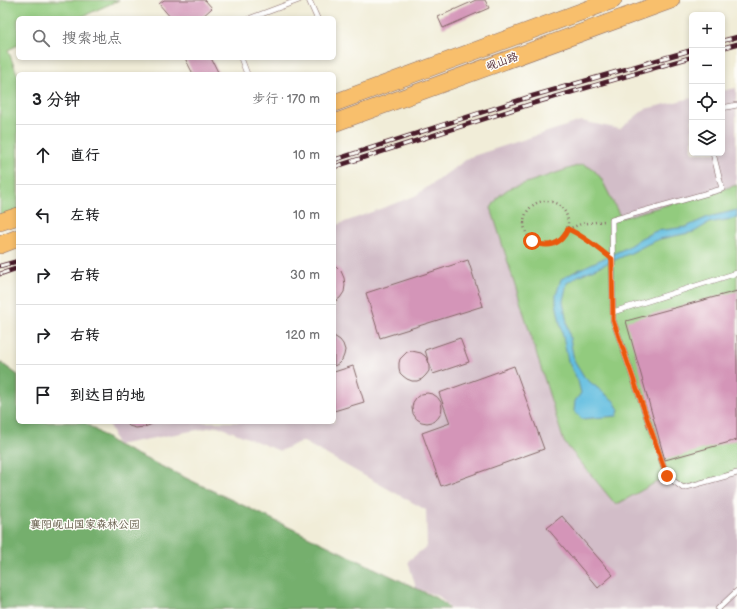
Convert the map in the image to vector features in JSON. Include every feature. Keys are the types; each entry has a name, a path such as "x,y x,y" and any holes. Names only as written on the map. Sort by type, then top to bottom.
{"highway":[{"name":"岘山路","path":"336,102 613,0"},
{"name":"岘山路","path":"336,122 671,0"},
{"path":"0,222 16,217"},
{"path":"0,245 16,239"}],"lane":[{"path":"256,16 299,0"},
{"path":"309,0 316,16"},
{"path":"243,60 246,72"},
{"path":"725,107 737,105"},
{"path":"714,156 722,189 612,220 613,320 667,476 683,488 737,473"},
{"path":"613,312 737,273"},
{"path":"718,609 737,591"}],"path":[{"path":"568,229 569,222 567,214 563,208 550,201 542,201 529,208 524,222 524,229 532,241 546,246 560,241 565,236 568,229 581,224 612,220"},
{"path":"568,229 583,237 612,259"}],"shaded area":[{"path":"736,88 737,609 450,609 440,597 416,588 408,561 427,546 426,510 302,441 280,451 218,426 117,445 109,424 336,424 336,225 415,196 470,157 581,121 620,129 645,109 689,99 689,156 725,156 725,90"}],"green space":[{"path":"0,0 119,0 83,16 16,16 16,46 8,50 16,72 16,214 0,222"},
{"path":"583,164 593,169 601,178 621,218 737,185 737,473 683,488 667,476 616,505 564,442 491,208 499,196 508,189"},
{"name":"襄阳岘山国家森林公园","path":"0,362 16,374 16,424 87,424 117,445 416,588 440,600 449,609 0,609"}],"water":[{"path":"737,210 737,218 709,223 694,232 660,239 578,276 567,283 563,301 574,360 585,378 614,401 619,410 617,416 582,419 574,411 575,401 581,393 578,381 568,361 556,303 556,295 561,279 626,248 641,238 656,231 686,227 708,217"}],"building":[{"path":"164,0 205,0 212,8 203,16 169,16 159,4"},
{"path":"476,0 485,0 489,8 443,28 438,17"},
{"path":"186,60 212,60 218,72 192,72"},
{"path":"468,260 483,306 380,338 366,293"},
{"path":"336,266 341,271 345,285 344,292 336,301"},
{"path":"737,291 737,440 665,460 626,321"},
{"path":"336,337 343,344 345,350 342,360 336,365"},
{"path":"460,338 469,362 433,374 425,350"},
{"path":"412,351 421,353 428,360 429,371 422,379 412,381 400,373 400,359 407,352"},
{"path":"353,366 364,402 336,410 336,371"},
{"path":"514,366 544,449 441,486 422,433 450,423 439,393"},
{"path":"427,393 438,397 442,408 438,419 427,423 416,419 412,408 416,397"},
{"path":"127,424 151,424 136,428"},
{"path":"562,516 613,575 598,588 547,528"}],"railway":[{"path":"725,40 737,37"},
{"path":"725,47 737,44"},
{"path":"336,159 529,97 689,51"},
{"path":"336,166 531,104 689,58"},
{"path":"0,266 16,262"},
{"path":"0,274 16,269"}],"route":[{"path":"532,241 546,246 554,244 565,236 568,229 577,233 612,259 613,320 667,476"}]}
